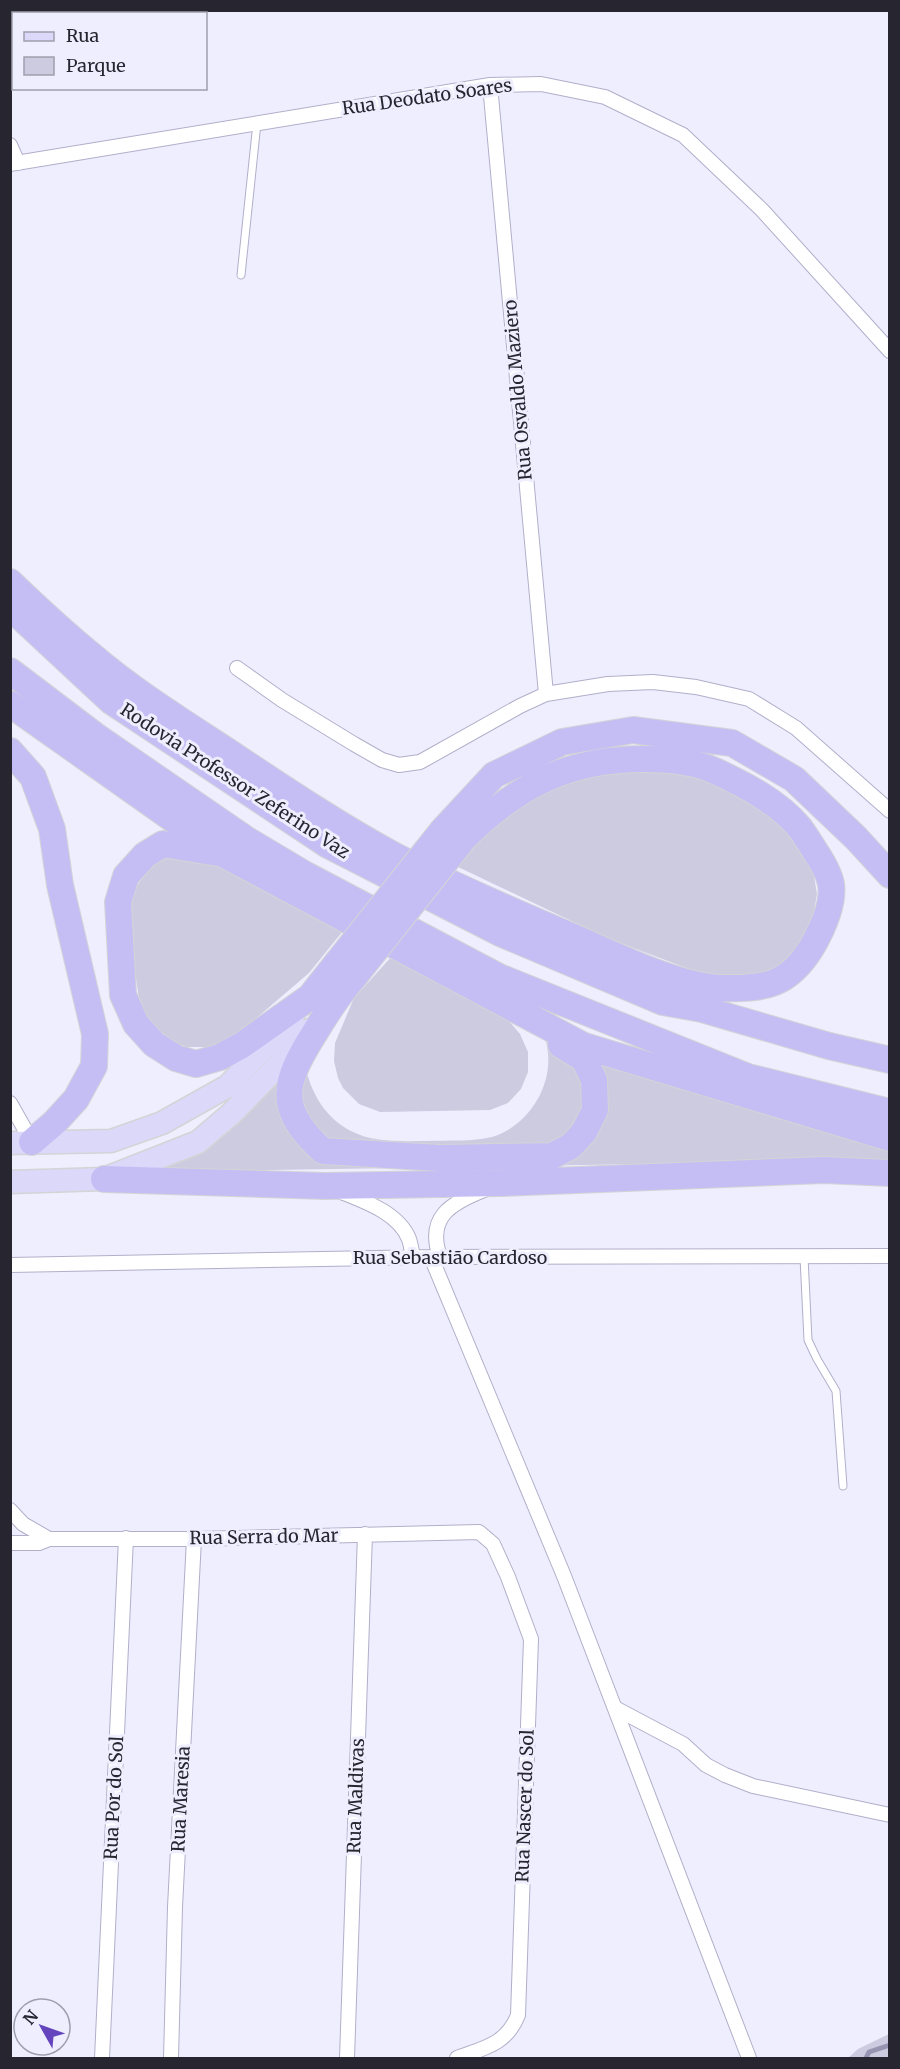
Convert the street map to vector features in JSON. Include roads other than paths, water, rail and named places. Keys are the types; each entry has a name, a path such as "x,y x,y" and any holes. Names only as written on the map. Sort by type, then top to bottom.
{"highway":[{"path":"10,582 110,670 162,708 324,814 393,855 496,904 612,954 672,978 716,988 760,988 782,980 801,963 828,914 831,884 821,860 798,825 763,796 711,769 665,759 614,759 568,769 531,787 454,834"},
{"name":"Rodovia Professor Zeferino Vaz","path":"10,607 111,701 327,845 500,933 663,1002 702,1009 829,1046 890,1060"},
{"path":"10,671 97,736 247,840 304,874 499,977 748,1077 890,1112"},
{"path":"10,704 221,853 584,1046 890,1138"},
{"path":"221,853 163,844 145,855 126,876 117,902 123,995 136,1024 154,1044 176,1058 196,1064 220,1057 242,1045 345,970 454,834 494,775 562,742 633,730 732,743 795,779 856,838 890,875"},
{"path":"10,751 33,777 52,829 60,885 95,1034 94,1066 76,1099 55,1122 21,1142"},
{"path":"345,970 337,997 297,1061 288,1092 292,1111 299,1127 323,1150 439,1158 552,1156 571,1146 584,1132 595,1110 594,1080 584,1059 515,1015 505,1005"},
{"path":"104,1179 325,1186 501,1183 824,1170 890,1173"}],"main road":[{"path":"21,1142 111,1141 162,1124 228,1086 310,997"},
{"path":"10,1182 104,1179 198,1142 232,1113 270,1074 337,997"}],"street":[{"name":"Rua Deodato Soares","path":"14,163 490,85 541,84 605,97 683,135 762,210 890,351"},
{"name":"Rua Osvaldo Maziero","path":"490,85 546,694"},
{"path":"10,145 14,163"},
{"path":"237,668 282,700 354,744 382,760 399,765 420,762 546,694 608,684 653,682 696,687 749,699 796,728 890,811"},
{"path":"10,1103 21,1142"},
{"path":"501,1183 458,1200 447,1209 438,1221 436,1257 564,1576 749,2058"},
{"path":"325,1186 381,1210 402,1227 409,1239 413,1258"},
{"name":"Rua Sebastião Cardoso","path":"10,1265 436,1257 890,1256"},
{"path":"10,1510 23,1524 49,1539"},
{"name":"Rua Serra do Mar","path":"10,1543 39,1544 49,1539 194,1539 479,1532"},
{"name":"Rua Nascer do Sol","path":"457,2058 497,2043 506,2036 518,2015 531,1639 493,1544 479,1532"},
{"name":"Rua Maldivas","path":"347,2058 365,1534"},
{"name":"Rua Por do Sol","path":"102,2058 126,1538"},
{"name":"Rua Maresia","path":"171,2058 175,1907 194,1539"},
{"path":"615,1708 683,1744 706,1765 753,1786 890,1815"}],"lane":[{"path":"241,275 257,123"},
{"path":"804,1257 808,1340 836,1391 843,1486"}],"waterway":[{"path":"866,2058 869,2052 890,2045"}]}
